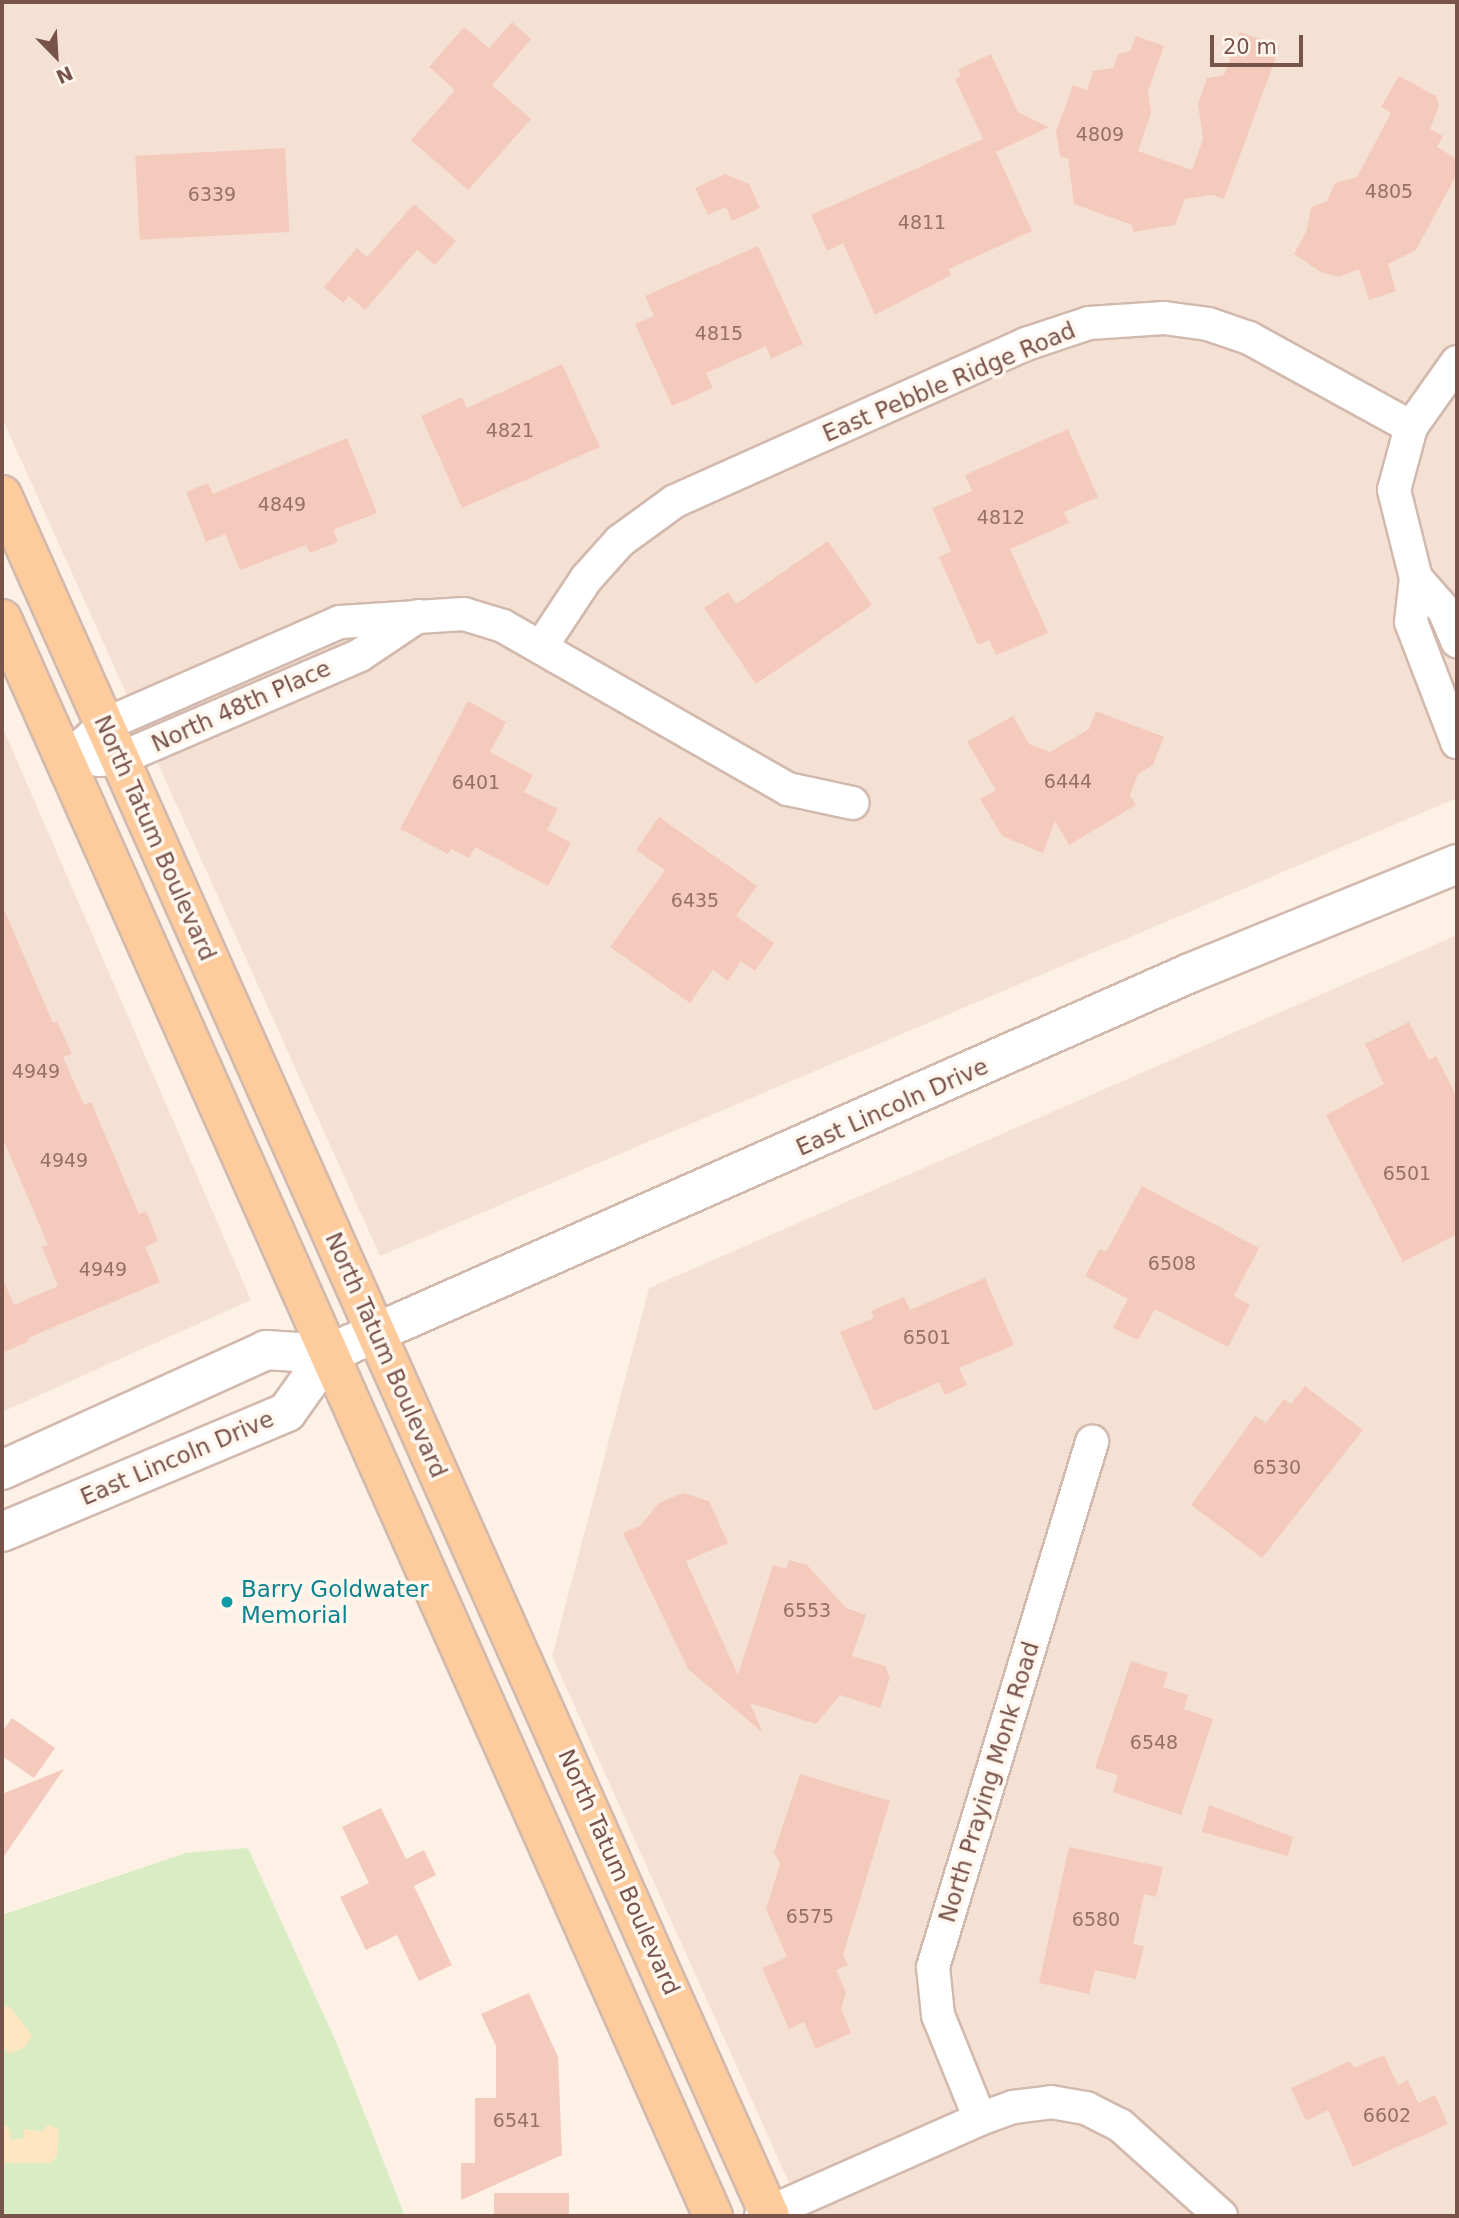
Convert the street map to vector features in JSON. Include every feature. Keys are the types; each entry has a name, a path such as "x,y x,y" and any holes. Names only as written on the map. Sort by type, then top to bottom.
{"main road":[{"name":"North Tatum Boulevard","path":"2,495 766,2215"},
{"path":"2,619 713,2216"},
{"name":"East Lincoln Drive","path":"2,1470 266,1350 328,1354 1190,972 1457,864"},
{"name":"East Lincoln Drive","path":"2,1532 287,1412 328,1354"}],"street":[{"name":"East Pebble Ridge Road","path":"541,647 586,579 620,541 675,501 1026,344 1089,323 1164,318 1208,324 1249,338 1411,427"},
{"path":"1457,362 1411,427 1394,490 1416,578 1411,622 1445,673 1457,742"},
{"path":"1416,578 1444,610 1457,641"},
{"name":"North 48th Place","path":"65,761 119,760 360,655 421,614"},
{"name":"North 48th Place","path":"65,761 104,725 340,622 421,614 464,614 503,625 788,789 852,803"},
{"name":"North Praying Monk Road","path":"980,2119 938,2015 933,1967 1092,1443"},
{"path":"766,2215 980,2119 1013,2107 1051,2102 1086,2108 1120,2125 1221,2216"}],"shaded area":[{"path":"2,2 1457,2 1457,798 380,1256 2,418"},
{"path":"2,726 251,1300 2,1412"},
{"path":"1457,935 1457,2216 804,2216 552,1656 649,1288"}],"green space":[{"path":"248,1848 337,2044 405,2216 2,2216 2,1915 186,1853"}],"sand":[{"path":"9,2006 32,2035 25,2047 10,2054 2,2046 2,2008"},
{"path":"48,2125 59,2129 57,2157 50,2163 2,2163 2,2126 8,2126 11,2140 24,2138 24,2129 41,2132"}],"building":[{"path":"512,22 531,39 492,85 531,119 468,190 411,140 455,90 429,67 464,27 489,48"},
{"path":"1240,32 1280,46 1224,199 1213,195 1185,199 1175,225 1133,232 1132,225 1074,204 1068,159 1060,156 1056,132 1073,85 1087,90 1093,71 1113,68 1118,54 1130,51 1136,36 1164,46 1148,91 1151,113 1138,151 1192,170 1203,139 1198,104 1207,78 1224,75"},
{"path":"991,54 1018,112 1049,127 996,152 1032,231 949,269 951,275 875,315 843,243 827,251 811,215 983,139 955,79 961,76 958,70"},
{"path":"1399,76 1436,96 1439,106 1430,129 1443,136 1437,147 1457,159 1457,174 1416,250 1388,264 1396,291 1369,300 1359,269 1339,277 1321,272 1294,254 1307,230 1311,207 1327,201 1335,183 1357,177 1391,113 1381,107"},
{"path":"285,148 289,232 140,240 135,156"},
{"path":"725,174 749,184 760,208 732,221 726,207 708,215 695,188"},
{"path":"414,204 456,241 435,265 417,250 365,310 349,296 343,303 324,287 357,248 367,257"},
{"path":"758,246 803,344 771,359 766,346 706,373 713,388 672,406 635,324 654,316 645,296"},
{"path":"562,364 600,447 462,508 421,416 462,397 467,408"},
{"path":"1068,429 1098,497 1064,512 1069,523 1010,549 1048,633 996,655 989,640 978,645 939,557 951,551 932,508 972,491 965,475"},
{"path":"347,438 377,513 333,530 338,542 310,553 306,545 240,570 225,534 206,542 186,492 208,483 213,494"},
{"path":"828,541 872,605 756,684 704,608 728,592 736,604"},
{"path":"468,701 506,722 490,752 533,775 524,792 558,809 547,830 571,843 548,886 475,847 469,858 451,849 448,854 400,829"},
{"path":"1096,711 1164,737 1153,765 1138,774 1130,795 1136,805 1069,845 1055,821 1043,853 1002,836 980,799 996,790 967,742 1013,716 1029,744 1050,752 1089,729"},
{"path":"659,817 757,886 736,916 774,943 755,971 741,961 728,981 713,970 690,1003 610,947 665,870 636,850"},
{"path":"2,905 53,1023 57,1021 72,1054 63,1057 84,1105 91,1102 139,1214 146,1211 158,1241 145,1247 160,1282 28,1338 29,1341 2,1353 2,1277 14,1305 58,1286 42,1247 48,1245 2,1137"},
{"path":"1409,1022 1429,1060 1436,1056 1457,1097 1457,1234 1403,1262 1326,1115 1384,1084 1365,1044"},
{"path":"1142,1186 1259,1248 1234,1296 1250,1305 1228,1347 1155,1309 1138,1340 1113,1328 1128,1299 1085,1276 1100,1249 1106,1252"},
{"path":"985,1278 1014,1345 959,1368 967,1385 945,1395 939,1382 874,1411 840,1332 874,1318 871,1311 904,1297 910,1310"},
{"path":"1305,1386 1363,1430 1262,1558 1191,1505 1255,1416 1266,1423 1284,1399 1291,1404"},
{"path":"683,1493 709,1501 728,1543 686,1561 738,1675 773,1565 786,1569 789,1560 807,1565 846,1608 866,1615 852,1656 885,1666 890,1677 880,1708 840,1695 816,1724 750,1703 763,1733 688,1669 623,1533 640,1526 659,1503"},
{"path":"1131,1661 1168,1673 1163,1687 1188,1695 1184,1709 1213,1719 1181,1815 1113,1792 1118,1775 1095,1768"},
{"path":"12,1718 55,1748 34,1778 2,1756 2,1732"},
{"path":"64,1769 2,1859 2,1794"},
{"path":"800,1774 890,1801 843,1955 848,1965 836,1970 846,1992 841,2009 851,2033 816,2049 804,2022 789,2029 762,1968 787,1957 766,1909 780,1864 774,1852"},
{"path":"1209,1805 1293,1837 1288,1856 1202,1832"},
{"path":"381,1808 406,1859 424,1850 436,1875 414,1886 452,1965 419,1981 397,1935 366,1950 340,1897 369,1883 342,1827"},
{"path":"1069,1847 1163,1867 1156,1897 1144,1894 1133,1944 1144,1946 1136,1979 1095,1970 1089,1994 1039,1983"},
{"path":"529,1993 558,2057 562,2155 461,2200 461,2163 475,2163 475,2098 496,2098 496,2046 481,2014"},
{"path":"1384,2055 1398,2085 1408,2080 1418,2103 1435,2095 1448,2124 1353,2167 1328,2110 1306,2121 1291,2088 1350,2061 1354,2068"},
{"path":"494,2193 569,2193 569,2216 494,2216"}],"place":[{"name":"Barry Goldwater Memorial","path":"227,1602"}]}
